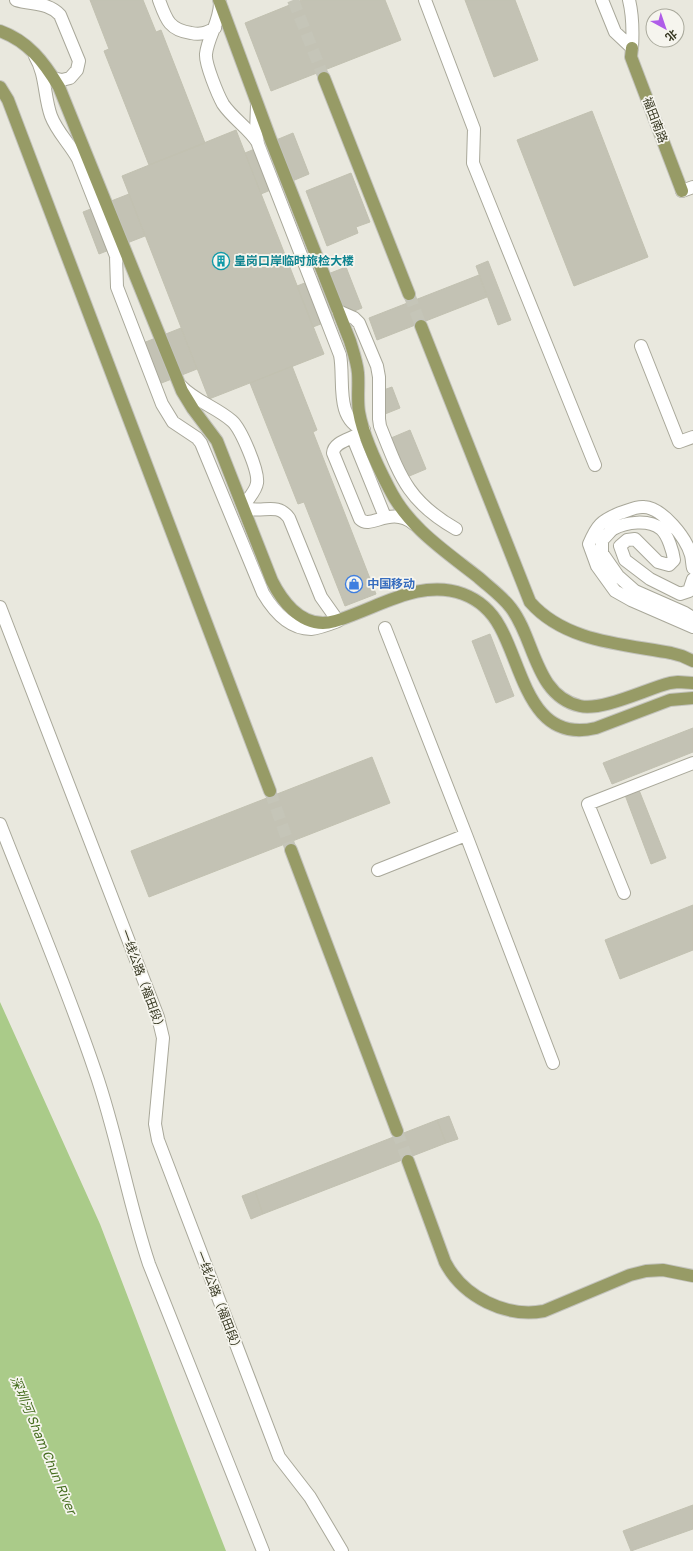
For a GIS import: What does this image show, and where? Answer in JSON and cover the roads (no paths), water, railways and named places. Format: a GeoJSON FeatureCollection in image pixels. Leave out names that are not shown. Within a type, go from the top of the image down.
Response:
{"type":"FeatureCollection","features":[{"type":"Feature","properties":{"kind":"main road"},"geometry":{"type":"LineString","coordinates":[[220,2],[257,104],[350,341],[357,366],[358,403],[364,430],[389,489],[399,506],[414,524],[492,589],[506,603],[522,626],[544,680],[565,700],[580,706],[595,707],[670,682],[693,683]]}},
{"type":"Feature","properties":{"kind":"main road"},"geometry":{"type":"LineString","coordinates":[[0,31],[16,38],[41,60],[63,97],[177,380],[192,409],[217,441],[272,581],[286,604],[298,614],[312,622],[324,623],[338,621],[422,590],[444,589],[467,596],[486,608],[500,627],[528,693],[538,709],[553,722],[570,729],[587,730],[670,700],[693,698]]}},
{"type":"Feature","properties":{"kind":"main road","name":"福田南路"},"geometry":{"type":"LineString","coordinates":[[632,48],[631,57],[688,189]]}},
{"type":"Feature","properties":{"kind":"main road"},"geometry":{"type":"LineString","coordinates":[[324,78],[409,294]]}},
{"type":"Feature","properties":{"kind":"main road"},"geometry":{"type":"LineString","coordinates":[[0,87],[8,100],[270,791]]}},
{"type":"Feature","properties":{"kind":"main road"},"geometry":{"type":"LineString","coordinates":[[421,326],[530,602],[547,619],[560,627],[573,632],[596,639],[671,653],[693,661]]}},
{"type":"Feature","properties":{"kind":"main road"},"geometry":{"type":"LineString","coordinates":[[291,850],[397,1131]]}},
{"type":"Feature","properties":{"kind":"main road"},"geometry":{"type":"LineString","coordinates":[[408,1161],[451,1273],[467,1289],[496,1306],[518,1312],[532,1313],[544,1311],[630,1275],[646,1271],[663,1270],[693,1276]]}},
{"type":"Feature","properties":{"kind":"street"},"geometry":{"type":"LineString","coordinates":[[16,0],[45,5],[55,10],[60,15],[79,61],[77,70],[70,78],[62,80],[53,78]]}},
{"type":"Feature","properties":{"kind":"street"},"geometry":{"type":"LineString","coordinates":[[158,0],[166,20],[172,27],[181,32],[201,35],[215,28]]}},
{"type":"Feature","properties":{"kind":"street"},"geometry":{"type":"LineString","coordinates":[[425,0],[474,130],[473,163],[595,465]]}},
{"type":"Feature","properties":{"kind":"street"},"geometry":{"type":"LineString","coordinates":[[602,0],[615,32],[632,48]]}},
{"type":"Feature","properties":{"kind":"street"},"geometry":{"type":"LineString","coordinates":[[629,0],[633,21],[632,48]]}},
{"type":"Feature","properties":{"kind":"street"},"geometry":{"type":"LineString","coordinates":[[220,2],[219,18],[207,48],[206,59],[220,98],[227,110],[252,134],[258,144],[338,346],[342,363],[343,398],[346,413],[352,422],[364,430],[353,438],[336,446],[333,453],[362,522],[370,523],[385,517],[394,516],[403,518],[414,524]]}},
{"type":"Feature","properties":{"kind":"street"},"geometry":{"type":"LineString","coordinates":[[28,47],[34,53],[39,65],[52,118],[59,132],[70,145],[78,159],[116,256],[117,287],[162,404],[173,422],[197,438],[201,443],[263,593],[282,617],[297,626],[304,628],[316,628],[338,621],[321,597],[289,518],[286,514],[277,509],[250,510],[243,506],[254,491],[258,481],[258,475],[241,434],[233,422],[194,397],[185,390],[177,380]]}},
{"type":"Feature","properties":{"kind":"street"},"geometry":{"type":"LineString","coordinates":[[257,104],[256,133],[258,144]]}},
{"type":"Feature","properties":{"kind":"street"},"geometry":{"type":"LineString","coordinates":[[338,311],[354,318],[359,323],[378,366],[379,419],[398,470],[413,495],[433,515],[456,529]]}},
{"type":"Feature","properties":{"kind":"street"},"geometry":{"type":"LineString","coordinates":[[642,346],[679,442],[693,437]]}},
{"type":"Feature","properties":{"kind":"street"},"geometry":{"type":"LineString","coordinates":[[353,438],[385,517]]}},
{"type":"Feature","properties":{"kind":"street"},"geometry":{"type":"LineString","coordinates":[[693,568],[691,555],[680,532],[664,516],[654,510],[643,507],[628,510],[605,520],[594,531],[589,544],[597,566],[615,591],[693,627]]}},
{"type":"Feature","properties":{"kind":"street"},"geometry":{"type":"LineString","coordinates":[[693,580],[689,591],[680,594],[650,579],[625,560],[620,546],[627,540],[635,539],[658,562],[669,566],[674,560],[673,551],[662,529],[648,523],[627,524],[612,530],[602,540],[602,553],[618,576],[635,591],[693,618]]}},
{"type":"Feature","properties":{"kind":"street","name":"一线公路（福田段）"},"geometry":{"type":"LineString","coordinates":[[0,607],[158,1018],[163,1038],[155,1124],[158,1140],[279,1457],[310,1498],[342,1551]]}},
{"type":"Feature","properties":{"kind":"street"},"geometry":{"type":"LineString","coordinates":[[385,628],[553,1063]]}},
{"type":"Feature","properties":{"kind":"street"},"geometry":{"type":"LineString","coordinates":[[624,893],[588,804],[693,763]]}},
{"type":"Feature","properties":{"kind":"street"},"geometry":{"type":"LineString","coordinates":[[0,824],[96,1072],[138,1231],[149,1264],[263,1551]]}},
{"type":"Feature","properties":{"kind":"street"},"geometry":{"type":"LineString","coordinates":[[378,870],[466,835]]}},
{"type":"Feature","properties":{"kind":"water","name":"深圳河 Sham Chun River"},"geometry":{"type":"Polygon","coordinates":[[[0,1002],[100,1224],[226,1551],[0,1551],[0,1002]]]}},
{"type":"Feature","properties":{"kind":"tunnel"},"geometry":{"type":"LineString","coordinates":[[293,0],[324,78]]}},
{"type":"Feature","properties":{"kind":"tunnel"},"geometry":{"type":"LineString","coordinates":[[409,294],[421,326]]}},
{"type":"Feature","properties":{"kind":"tunnel"},"geometry":{"type":"LineString","coordinates":[[270,791],[291,850]]}},
{"type":"Feature","properties":{"kind":"tunnel"},"geometry":{"type":"LineString","coordinates":[[397,1131],[408,1161]]}},
{"type":"Feature","properties":{"kind":"place","name":"皇岗口岸临时旅检大楼"},"geometry":{"type":"Point","coordinates":[221,261]}},
{"type":"Feature","properties":{"kind":"place","name":"中国移动"},"geometry":{"type":"Point","coordinates":[354,584]}}]}
